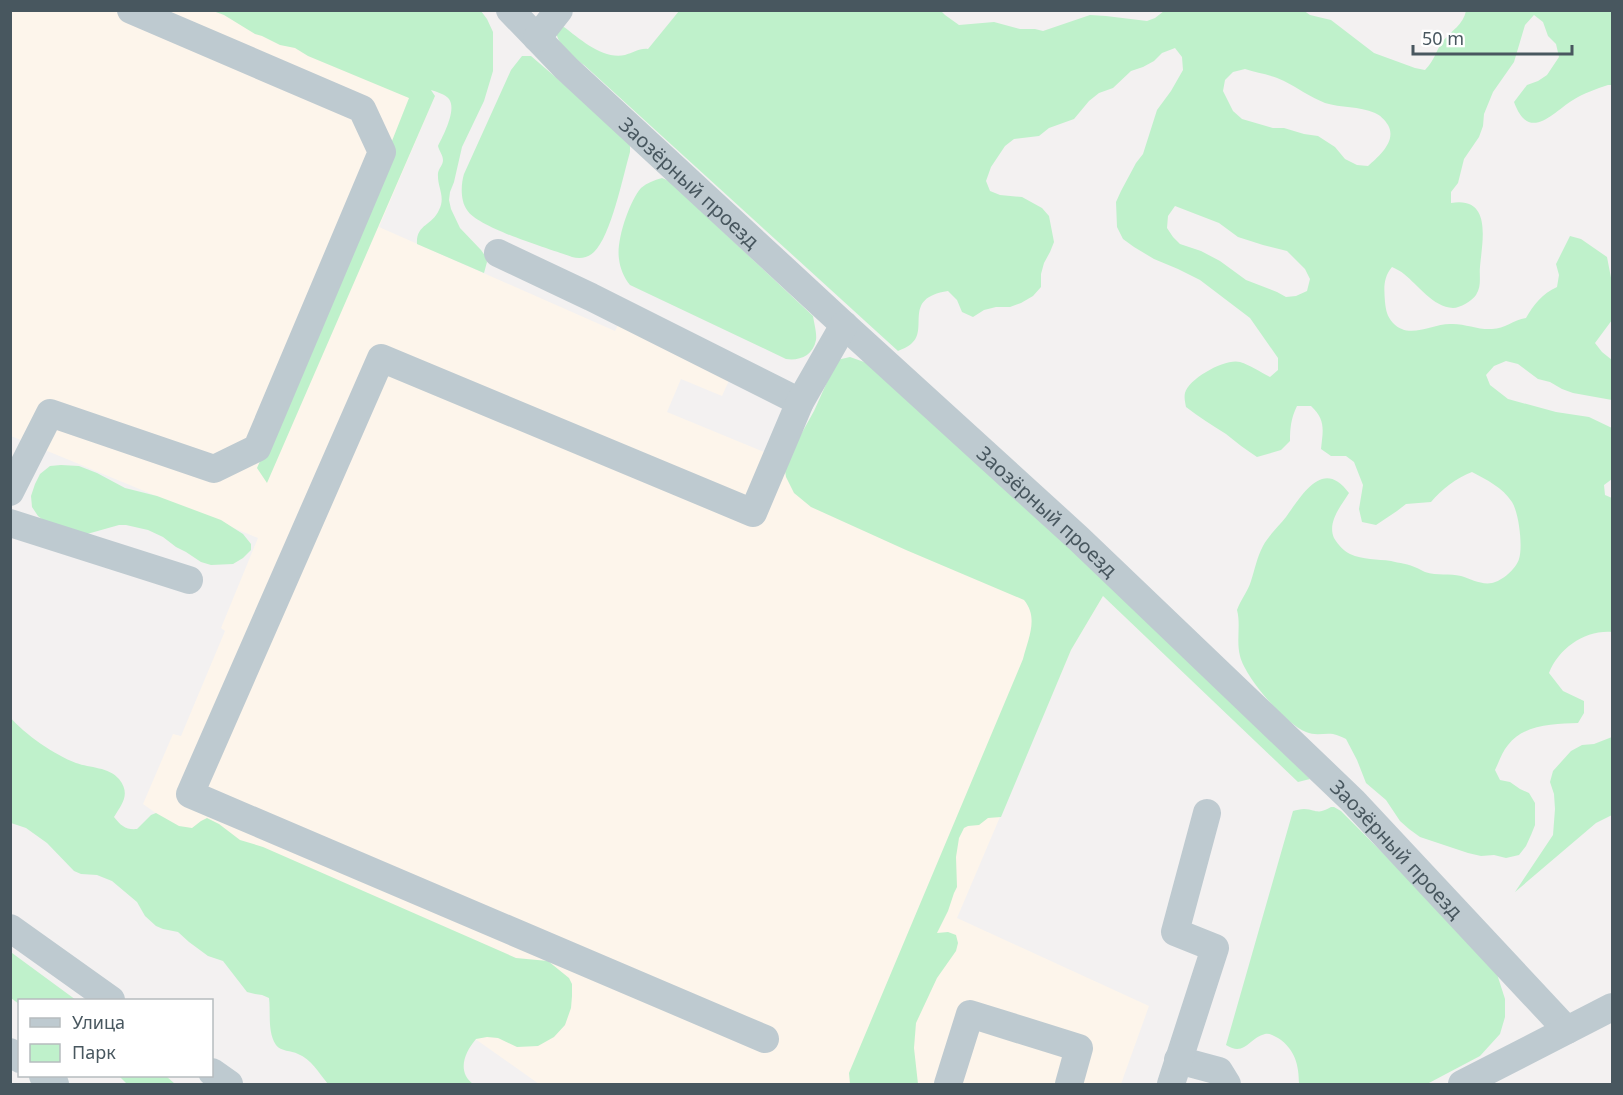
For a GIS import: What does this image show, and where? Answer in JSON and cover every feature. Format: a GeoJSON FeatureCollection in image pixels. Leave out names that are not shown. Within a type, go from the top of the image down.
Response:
{"type":"FeatureCollection","features":[{"type":"Feature","properties":{"kind":"street"},"geometry":{"type":"LineString","coordinates":[[10,492],[50,413],[214,469],[257,448],[382,152],[362,109],[131,10]]}},
{"type":"Feature","properties":{"kind":"street","name":"Заозёрный проезд"},"geometry":{"type":"LineString","coordinates":[[510,10],[566,68],[1079,539],[1353,801],[1567,1030]]}},
{"type":"Feature","properties":{"kind":"street"},"geometry":{"type":"LineString","coordinates":[[537,38],[559,10]]}},
{"type":"Feature","properties":{"kind":"street"},"geometry":{"type":"LineString","coordinates":[[498,253],[800,402]]}},
{"type":"Feature","properties":{"kind":"street"},"geometry":{"type":"LineString","coordinates":[[765,1039],[190,794],[381,358],[753,513],[800,402],[844,325]]}},
{"type":"Feature","properties":{"kind":"street"},"geometry":{"type":"LineString","coordinates":[[10,523],[189,580]]}},
{"type":"Feature","properties":{"kind":"street"},"geometry":{"type":"LineString","coordinates":[[1207,813],[1175,932],[1215,948],[1175,1072],[1219,1071],[1227,1084]]}},
{"type":"Feature","properties":{"kind":"street"},"geometry":{"type":"LineString","coordinates":[[10,928],[110,999]]}},
{"type":"Feature","properties":{"kind":"street"},"geometry":{"type":"LineString","coordinates":[[1462,1084],[1612,1007]]}},
{"type":"Feature","properties":{"kind":"street"},"geometry":{"type":"LineString","coordinates":[[948,1084],[970,1014],[1079,1048],[1069,1084]]}},
{"type":"Feature","properties":{"kind":"street"},"geometry":{"type":"LineString","coordinates":[[213,1073],[228,1084]]}},
{"type":"Feature","properties":{"kind":"shaded area"},"geometry":{"type":"Polygon","coordinates":[[[10,11],[240,11],[435,96],[379,227],[615,331],[621,319],[731,376],[722,396],[681,379],[667,412],[1087,585],[1103,596],[1071,650],[957,918],[1149,1006],[1121,1084],[539,1084],[143,804],[173,734],[181,736],[225,631],[221,628],[258,538],[11,436],[10,11]]]}},
{"type":"Feature","properties":{"kind":"green space"},"geometry":{"type":"Polygon","coordinates":[[[1303,10],[1310,15],[1331,20],[1374,53],[1425,70],[1443,41],[1462,20],[1466,11],[1612,11],[1612,85],[1581,95],[1549,117],[1534,123],[1527,121],[1520,114],[1514,102],[1527,85],[1547,75],[1559,57],[1556,44],[1548,36],[1543,22],[1534,15],[1525,25],[1514,62],[1493,92],[1484,114],[1479,137],[1464,159],[1458,183],[1451,192],[1451,203],[1464,203],[1474,207],[1482,223],[1480,285],[1474,297],[1459,307],[1446,307],[1432,300],[1403,273],[1392,267],[1387,275],[1384,292],[1389,318],[1399,328],[1413,331],[1455,324],[1497,329],[1526,318],[1539,300],[1557,287],[1559,275],[1556,264],[1570,236],[1581,239],[1607,257],[1612,283],[1612,320],[1595,343],[1612,360],[1612,400],[1562,389],[1550,382],[1538,379],[1518,364],[1506,361],[1494,366],[1486,375],[1490,385],[1508,399],[1556,412],[1589,417],[1612,428],[1612,479],[1604,485],[1605,495],[1612,498],[1612,632],[1592,634],[1574,642],[1559,656],[1549,673],[1563,691],[1584,701],[1584,713],[1578,723],[1540,726],[1522,733],[1506,748],[1495,770],[1500,780],[1510,782],[1529,793],[1535,803],[1535,825],[1526,846],[1519,855],[1506,858],[1494,855],[1481,856],[1420,837],[1400,821],[1386,800],[1366,783],[1346,739],[1333,734],[1309,733],[1297,727],[1267,699],[1243,665],[1239,650],[1237,610],[1250,585],[1261,550],[1306,490],[1322,479],[1330,478],[1349,493],[1336,514],[1332,532],[1343,549],[1360,557],[1391,561],[1424,572],[1457,575],[1492,583],[1504,577],[1517,563],[1521,547],[1520,530],[1512,502],[1504,492],[1472,472],[1450,484],[1431,502],[1406,504],[1376,525],[1362,522],[1359,509],[1363,485],[1354,462],[1346,456],[1331,456],[1321,449],[1323,431],[1321,421],[1311,406],[1297,406],[1291,423],[1290,441],[1281,450],[1257,457],[1186,407],[1185,395],[1188,387],[1209,370],[1226,363],[1240,362],[1270,377],[1278,370],[1278,358],[1250,318],[1200,280],[1134,247],[1123,239],[1117,227],[1116,202],[1143,154],[1157,110],[1183,70],[1182,57],[1175,48],[1162,53],[1143,67],[1131,71],[1113,88],[1099,93],[1074,119],[1049,128],[1039,136],[1014,139],[1005,146],[991,167],[986,181],[990,191],[1000,195],[1022,197],[1042,208],[1049,216],[1054,242],[1044,263],[1041,287],[1033,296],[1010,307],[984,310],[973,317],[962,312],[957,300],[948,291],[934,295],[925,300],[921,307],[916,338],[910,345],[898,351],[571,54],[560,42],[556,32],[559,28],[564,27],[600,52],[617,56],[648,49],[679,11],[941,11],[959,25],[994,22],[1020,29],[1043,31],[1090,15],[1147,21],[1164,11],[1303,10]],[[1245,69],[1233,72],[1225,80],[1223,91],[1233,111],[1242,119],[1273,128],[1284,128],[1318,136],[1335,147],[1345,159],[1357,165],[1368,166],[1386,148],[1390,131],[1388,125],[1377,114],[1363,109],[1325,103],[1279,79],[1245,69]],[[1175,206],[1168,216],[1167,228],[1180,244],[1201,251],[1220,261],[1246,280],[1286,297],[1307,291],[1310,279],[1305,269],[1287,251],[1238,237],[1219,223],[1175,206]]]}},
{"type":"Feature","properties":{"kind":"green space"},"geometry":{"type":"Polygon","coordinates":[[[213,11],[481,11],[493,32],[493,71],[484,101],[462,147],[449,200],[460,228],[486,257],[484,273],[417,244],[419,232],[436,215],[441,205],[438,173],[443,160],[438,146],[451,110],[447,97],[431,90],[435,96],[267,483],[257,468],[389,162],[388,151],[409,98],[308,56],[295,48],[280,45],[255,34],[213,11]]]}},
{"type":"Feature","properties":{"kind":"green space"},"geometry":{"type":"Polygon","coordinates":[[[522,56],[531,56],[625,137],[630,146],[620,190],[606,233],[594,252],[587,257],[572,257],[499,231],[474,217],[463,202],[464,174],[511,70],[522,56]]]}},
{"type":"Feature","properties":{"kind":"green space"},"geometry":{"type":"Polygon","coordinates":[[[662,178],[669,181],[813,316],[816,340],[809,354],[796,359],[786,359],[630,285],[620,266],[619,259],[619,242],[624,222],[641,188],[662,178]]]}},
{"type":"Feature","properties":{"kind":"green space"},"geometry":{"type":"Polygon","coordinates":[[[850,357],[867,363],[1097,571],[1310,779],[1298,782],[1103,596],[1071,650],[1001,817],[988,818],[979,825],[964,828],[959,838],[956,857],[957,887],[937,933],[948,932],[956,935],[958,943],[956,951],[937,978],[916,1023],[914,1048],[918,1084],[850,1084],[849,1073],[1023,659],[1032,621],[1024,600],[811,507],[794,493],[786,477],[784,465],[814,411],[837,360],[850,357]]]}},
{"type":"Feature","properties":{"kind":"green space"},"geometry":{"type":"Polygon","coordinates":[[[50,466],[79,466],[125,488],[157,496],[221,520],[243,534],[251,544],[251,550],[233,564],[211,565],[201,562],[148,530],[119,525],[87,534],[47,523],[32,507],[31,496],[40,474],[50,466]]]}},
{"type":"Feature","properties":{"kind":"green space"},"geometry":{"type":"Polygon","coordinates":[[[10,717],[31,737],[59,755],[76,763],[105,770],[115,775],[123,784],[125,794],[114,817],[127,828],[137,829],[156,813],[179,826],[192,828],[207,818],[240,840],[263,847],[516,958],[548,961],[569,978],[572,984],[571,1008],[565,1025],[554,1037],[538,1046],[517,1047],[498,1038],[476,1039],[468,1050],[464,1062],[465,1074],[473,1084],[328,1084],[303,1056],[281,1049],[276,1045],[270,1028],[269,998],[247,992],[223,961],[208,956],[178,932],[156,926],[145,916],[137,902],[112,881],[97,875],[74,871],[47,843],[26,828],[11,823],[10,717]]]}},
{"type":"Feature","properties":{"kind":"green space"},"geometry":{"type":"Polygon","coordinates":[[[1612,737],[1612,815],[1596,823],[1515,892],[1553,835],[1555,809],[1550,782],[1553,771],[1571,751],[1582,745],[1594,744],[1612,737]]]}},
{"type":"Feature","properties":{"kind":"green space"},"geometry":{"type":"Polygon","coordinates":[[[1331,807],[1341,811],[1473,944],[1497,974],[1505,999],[1505,1017],[1500,1034],[1480,1056],[1427,1084],[1299,1084],[1295,1058],[1284,1042],[1278,1038],[1265,1034],[1242,1048],[1232,1048],[1226,1045],[1293,811],[1304,809],[1320,811],[1331,807]]]}},
{"type":"Feature","properties":{"kind":"green space"},"geometry":{"type":"Polygon","coordinates":[[[10,952],[75,999],[18,999],[18,1003],[11,998],[10,952]]]}},
{"type":"Feature","properties":{"kind":"green space"},"geometry":{"type":"Polygon","coordinates":[[[120,1077],[167,1077],[175,1084],[127,1084],[120,1077]]]}}]}
